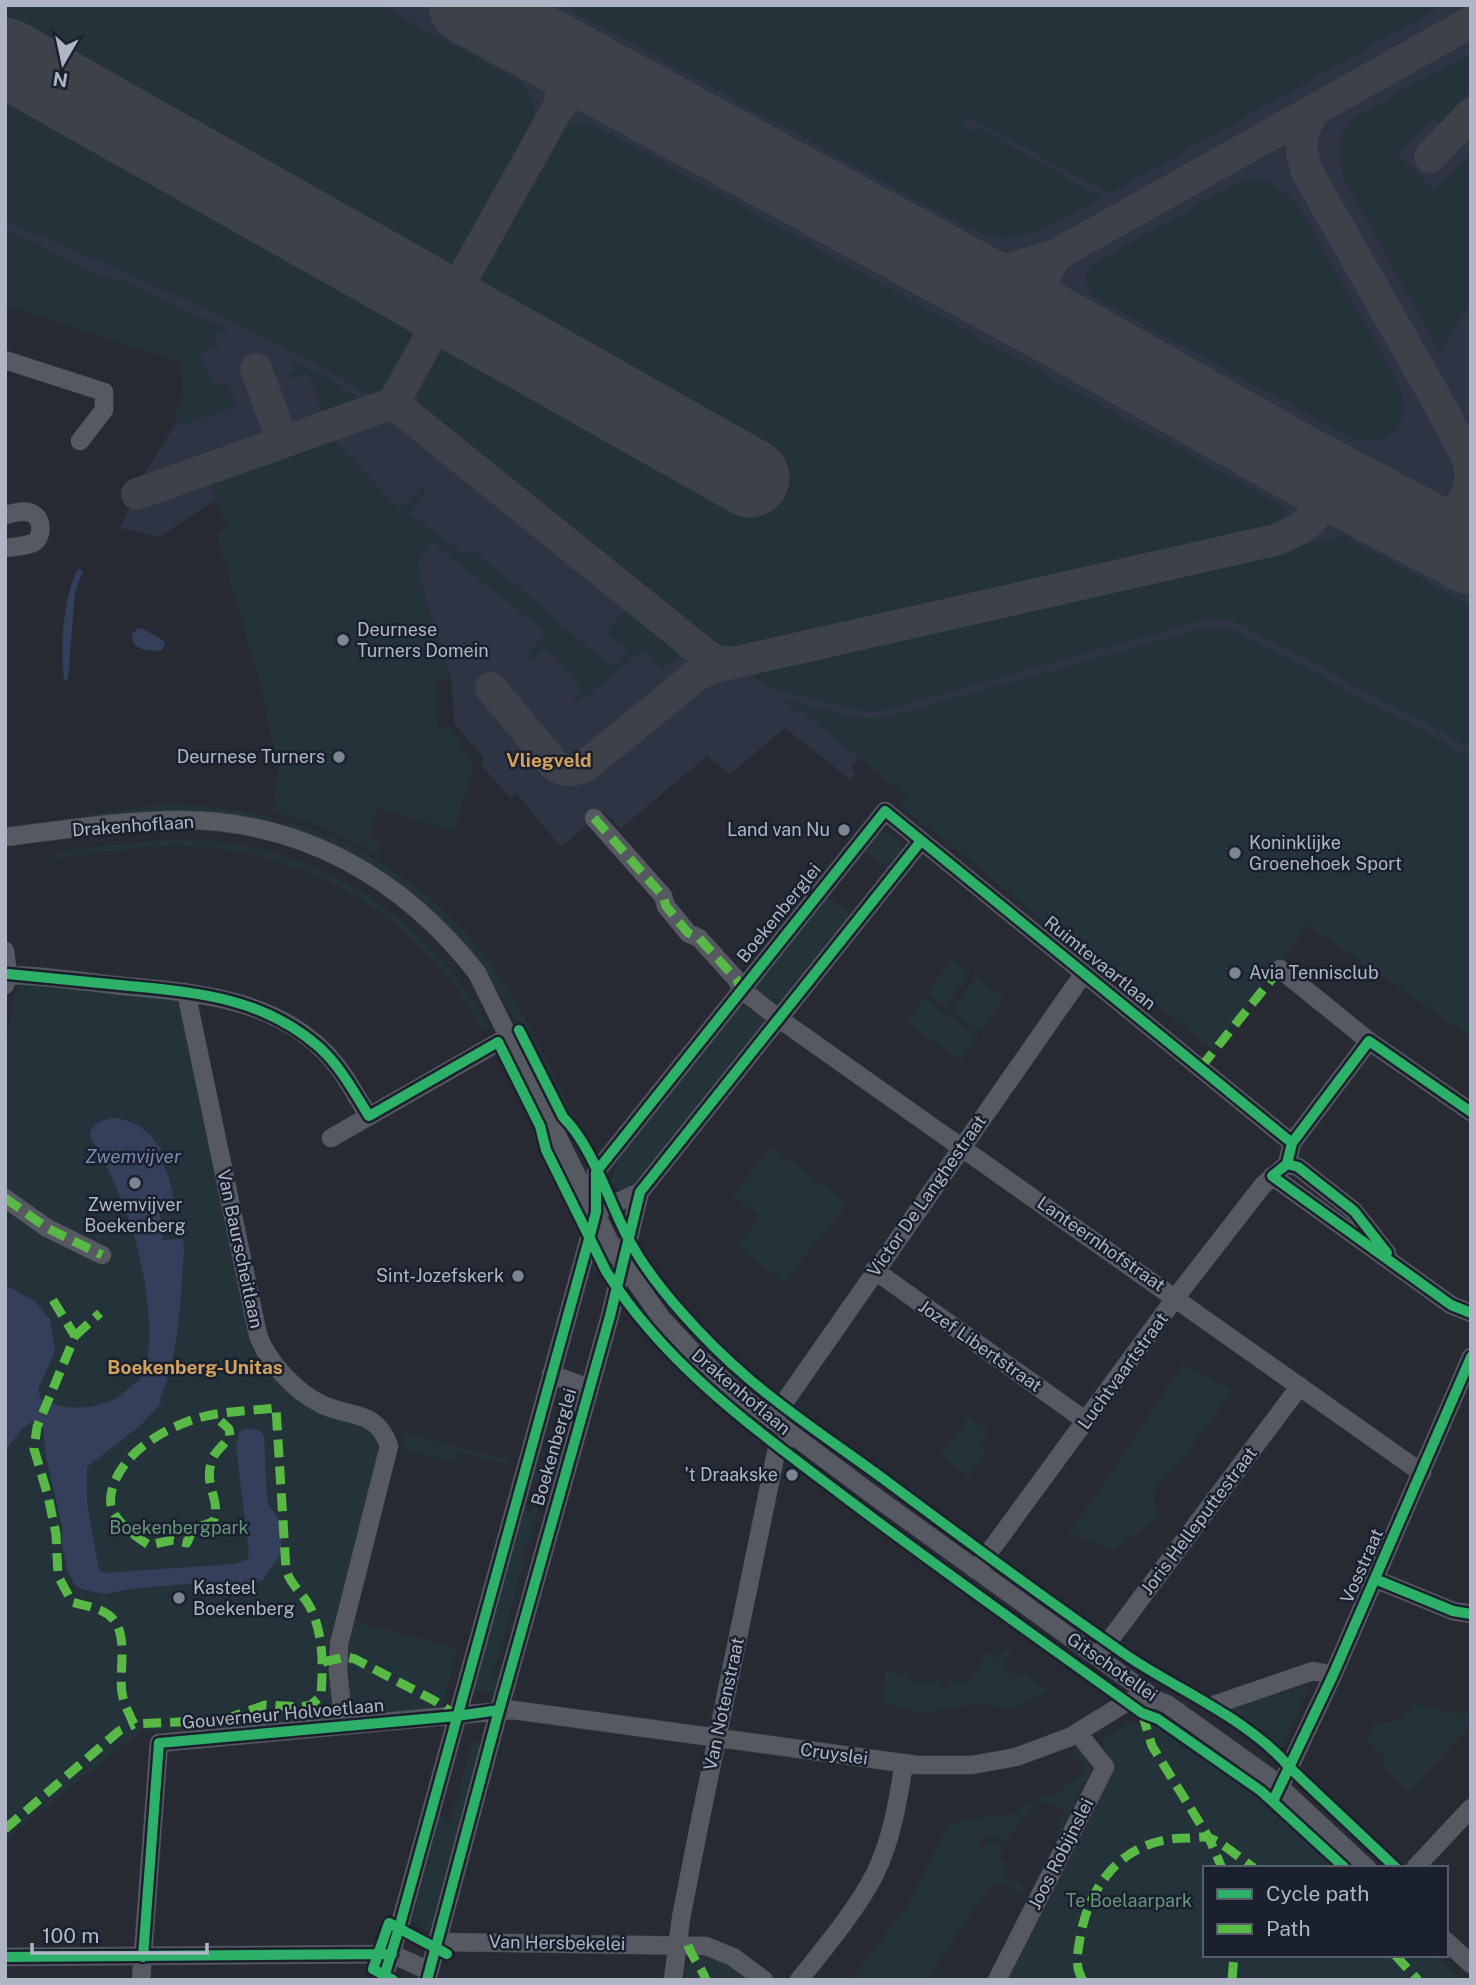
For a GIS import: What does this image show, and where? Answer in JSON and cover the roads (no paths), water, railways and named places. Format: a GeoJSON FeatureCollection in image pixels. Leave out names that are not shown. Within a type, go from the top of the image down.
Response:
{"type":"FeatureCollection","features":[{"type":"Feature","properties":{"kind":"street"},"geometry":{"type":"LineString","coordinates":[[5,360],[104,392],[104,410],[80,441]]}},
{"type":"Feature","properties":{"kind":"street"},"geometry":{"type":"LineString","coordinates":[[5,515],[22,512],[35,514],[41,530],[33,543],[5,548]]}},
{"type":"Feature","properties":{"kind":"street","name":"Ruimtevaartlaan"},"geometry":{"type":"LineString","coordinates":[[885,811],[1292,1143]]}},
{"type":"Feature","properties":{"kind":"street","name":"Boekenberglei"},"geometry":{"type":"LineString","coordinates":[[383,1980],[596,1212],[596,1172],[885,811]]}},
{"type":"Feature","properties":{"kind":"street","name":"Lanteernhofstraat"},"geometry":{"type":"LineString","coordinates":[[594,818],[663,896],[666,906],[688,933],[699,938],[737,980],[741,989],[778,1018],[1177,1297],[1422,1473]]}},
{"type":"Feature","properties":{"kind":"street","name":"Drakenhoflaan"},"geometry":{"type":"LineString","coordinates":[[5,837],[183,820],[243,826],[306,842],[371,874],[399,893],[432,920],[477,973],[622,1265],[662,1319],[738,1394],[848,1476]]}},
{"type":"Feature","properties":{"kind":"street","name":"Drakenhoflaan"},"geometry":{"type":"LineString","coordinates":[[5,848],[176,831],[242,837],[300,852],[337,867],[393,901],[421,926],[469,979],[509,1036]]}},
{"type":"Feature","properties":{"kind":"street","name":"Boekenberglei"},"geometry":{"type":"LineString","coordinates":[[430,1977],[499,1710],[640,1192],[921,841]]}},
{"type":"Feature","properties":{"kind":"street"},"geometry":{"type":"LineString","coordinates":[[5,951],[6,978],[186,992],[249,1005],[299,1031],[320,1048],[337,1066],[369,1116]]}},
{"type":"Feature","properties":{"kind":"street"},"geometry":{"type":"LineString","coordinates":[[1280,969],[1369,1041],[1471,1112]]}},
{"type":"Feature","properties":{"kind":"street","name":"Victor De Langhestraat"},"geometry":{"type":"LineString","coordinates":[[772,1420],[874,1270],[1084,973]]}},
{"type":"Feature","properties":{"kind":"street","name":"Van Baurscheitlaan"},"geometry":{"type":"LineString","coordinates":[[186,992],[258,1335],[264,1350],[271,1362],[317,1402],[374,1421],[386,1435],[390,1446],[339,1644],[338,1671],[344,1726]]}},
{"type":"Feature","properties":{"kind":"street"},"geometry":{"type":"LineString","coordinates":[[331,1138],[509,1036]]}},
{"type":"Feature","properties":{"kind":"street"},"geometry":{"type":"LineString","coordinates":[[1369,1041],[1292,1143],[1287,1164],[1298,1167],[1354,1211],[1385,1248],[1391,1263]]}},
{"type":"Feature","properties":{"kind":"street","name":"Luchtvaartstraat"},"geometry":{"type":"LineString","coordinates":[[976,1570],[1177,1297],[1263,1185],[1287,1164]]}},
{"type":"Feature","properties":{"kind":"street"},"geometry":{"type":"LineString","coordinates":[[1272,1176],[1391,1263],[1451,1304],[1471,1313]]}},
{"type":"Feature","properties":{"kind":"street","name":"Boekenberglei"},"geometry":{"type":"LineString","coordinates":[[596,1212],[640,1192]]}},
{"type":"Feature","properties":{"kind":"street"},"geometry":{"type":"LineString","coordinates":[[5,1198],[47,1228],[102,1255]]}},
{"type":"Feature","properties":{"kind":"street","name":"Jozef Libertstraat"},"geometry":{"type":"LineString","coordinates":[[874,1270],[1086,1421]]}},
{"type":"Feature","properties":{"kind":"street","name":"Vosstraat"},"geometry":{"type":"LineString","coordinates":[[1280,1787],[1333,1675],[1471,1357]]}},
{"type":"Feature","properties":{"kind":"street"},"geometry":{"type":"LineString","coordinates":[[551,1374],[588,1388]]}},
{"type":"Feature","properties":{"kind":"street","name":"Joris Helleputtestraat"},"geometry":{"type":"LineString","coordinates":[[1097,1657],[1300,1386]]}},
{"type":"Feature","properties":{"kind":"street","name":"Van Notenstraat"},"geometry":{"type":"LineString","coordinates":[[673,1980],[677,1944],[717,1738],[776,1452],[791,1434]]}},
{"type":"Feature","properties":{"kind":"street","name":"Gitschotellei"},"geometry":{"type":"LineString","coordinates":[[848,1476],[1157,1700],[1167,1704],[1251,1762],[1365,1866]]}},
{"type":"Feature","properties":{"kind":"street"},"geometry":{"type":"LineString","coordinates":[[1375,1579],[1453,1611],[1471,1614]]}},
{"type":"Feature","properties":{"kind":"street"},"geometry":{"type":"LineString","coordinates":[[1214,1705],[1313,1671],[1333,1675]]}},
{"type":"Feature","properties":{"kind":"street","name":"Cruyslei"},"geometry":{"type":"LineString","coordinates":[[499,1710],[904,1763],[951,1766],[998,1761],[1041,1749],[1077,1733],[1127,1702],[1137,1699],[1157,1700]]}},
{"type":"Feature","properties":{"kind":"street"},"geometry":{"type":"LineString","coordinates":[[457,1716],[499,1710]]}},
{"type":"Feature","properties":{"kind":"street","name":"Gouverneur Holvoetlaan"},"geometry":{"type":"LineString","coordinates":[[143,1957],[159,1743],[457,1716]]}},
{"type":"Feature","properties":{"kind":"street","name":"Joos Robijnslei"},"geometry":{"type":"LineString","coordinates":[[997,1980],[1105,1767],[1077,1733]]}},
{"type":"Feature","properties":{"kind":"street"},"geometry":{"type":"LineString","coordinates":[[799,1980],[842,1925],[875,1872],[894,1820],[904,1763]]}},
{"type":"Feature","properties":{"kind":"street"},"geometry":{"type":"LineString","coordinates":[[1417,1866],[1471,1808]]}},
{"type":"Feature","properties":{"kind":"street","name":"Van Hersbekelei"},"geometry":{"type":"LineString","coordinates":[[438,1942],[677,1944]]}},
{"type":"Feature","properties":{"kind":"street"},"geometry":{"type":"LineString","coordinates":[[1448,1943],[1471,1964]]}},
{"type":"Feature","properties":{"kind":"street"},"geometry":{"type":"LineString","coordinates":[[677,1944],[715,1948],[733,1957],[764,1980]]}},
{"type":"Feature","properties":{"kind":"street"},"geometry":{"type":"LineString","coordinates":[[5,1957],[392,1954],[430,1977]]}},
{"type":"Feature","properties":{"kind":"street"},"geometry":{"type":"LineString","coordinates":[[141,1980],[143,1957]]}},
{"type":"Feature","properties":{"kind":"water"},"geometry":{"type":"Polygon","coordinates":[[[78,569],[83,571],[75,592],[68,679],[64,680],[64,623],[69,594],[78,569]]]}},
{"type":"Feature","properties":{"kind":"water"},"geometry":{"type":"Polygon","coordinates":[[[142,628],[165,642],[163,649],[145,650],[137,647],[132,635],[142,628]]]}},
{"type":"Feature","properties":{"kind":"water","name":"Zwemvijver"},"geometry":{"type":"Polygon","coordinates":[[[117,1118],[140,1127],[165,1157],[161,1159],[169,1178],[175,1205],[159,1207],[163,1240],[183,1239],[184,1251],[175,1344],[167,1381],[160,1398],[161,1403],[142,1424],[87,1467],[87,1502],[99,1570],[104,1573],[235,1564],[247,1560],[249,1553],[236,1447],[239,1432],[245,1428],[259,1430],[264,1435],[268,1504],[278,1518],[282,1548],[263,1580],[254,1584],[210,1589],[209,1586],[199,1586],[198,1583],[105,1594],[81,1589],[74,1584],[67,1569],[43,1427],[32,1422],[23,1428],[5,1451],[5,1285],[36,1302],[50,1320],[55,1351],[38,1389],[41,1399],[59,1406],[79,1408],[99,1405],[117,1398],[139,1381],[145,1368],[149,1324],[138,1250],[123,1203],[90,1136],[96,1124],[117,1118]]]}},
{"type":"Feature","properties":{"kind":"place","name":"Deurnese Turners Domein"},"geometry":{"type":"Point","coordinates":[343,640]}},
{"type":"Feature","properties":{"kind":"place","name":"Deurnese Turners"},"geometry":{"type":"Point","coordinates":[339,757]}},
{"type":"Feature","properties":{"kind":"place","name":"Land van Nu"},"geometry":{"type":"Point","coordinates":[844,830]}},
{"type":"Feature","properties":{"kind":"place","name":"Koninklijke Groenehoek Sport"},"geometry":{"type":"Point","coordinates":[1235,853]}},
{"type":"Feature","properties":{"kind":"place","name":"Avia Tennisclub"},"geometry":{"type":"Point","coordinates":[1235,973]}},
{"type":"Feature","properties":{"kind":"place","name":"Zwemvijver Boekenberg"},"geometry":{"type":"Point","coordinates":[135,1183]}},
{"type":"Feature","properties":{"kind":"place","name":"Sint-Jozefskerk"},"geometry":{"type":"Point","coordinates":[518,1276]}},
{"type":"Feature","properties":{"kind":"place","name":"'t Draakske"},"geometry":{"type":"Point","coordinates":[792,1475]}},
{"type":"Feature","properties":{"kind":"place","name":"Kasteel Boekenberg"},"geometry":{"type":"Point","coordinates":[179,1598]}},
{"type":"Feature","properties":{"kind":"district","name":"Vliegveld"},"geometry":{"type":"Point","coordinates":[549,760]}},
{"type":"Feature","properties":{"kind":"district","name":"Boekenberg-Unitas"},"geometry":{"type":"Point","coordinates":[195,1367]}},
{"type":"Feature","properties":{"kind":"park label","name":"Boekenbergpark"},"geometry":{"type":"Point","coordinates":[179,1528]}},
{"type":"Feature","properties":{"kind":"park label","name":"Te Boelaarpark"},"geometry":{"type":"Point","coordinates":[1129,1901]}}]}
